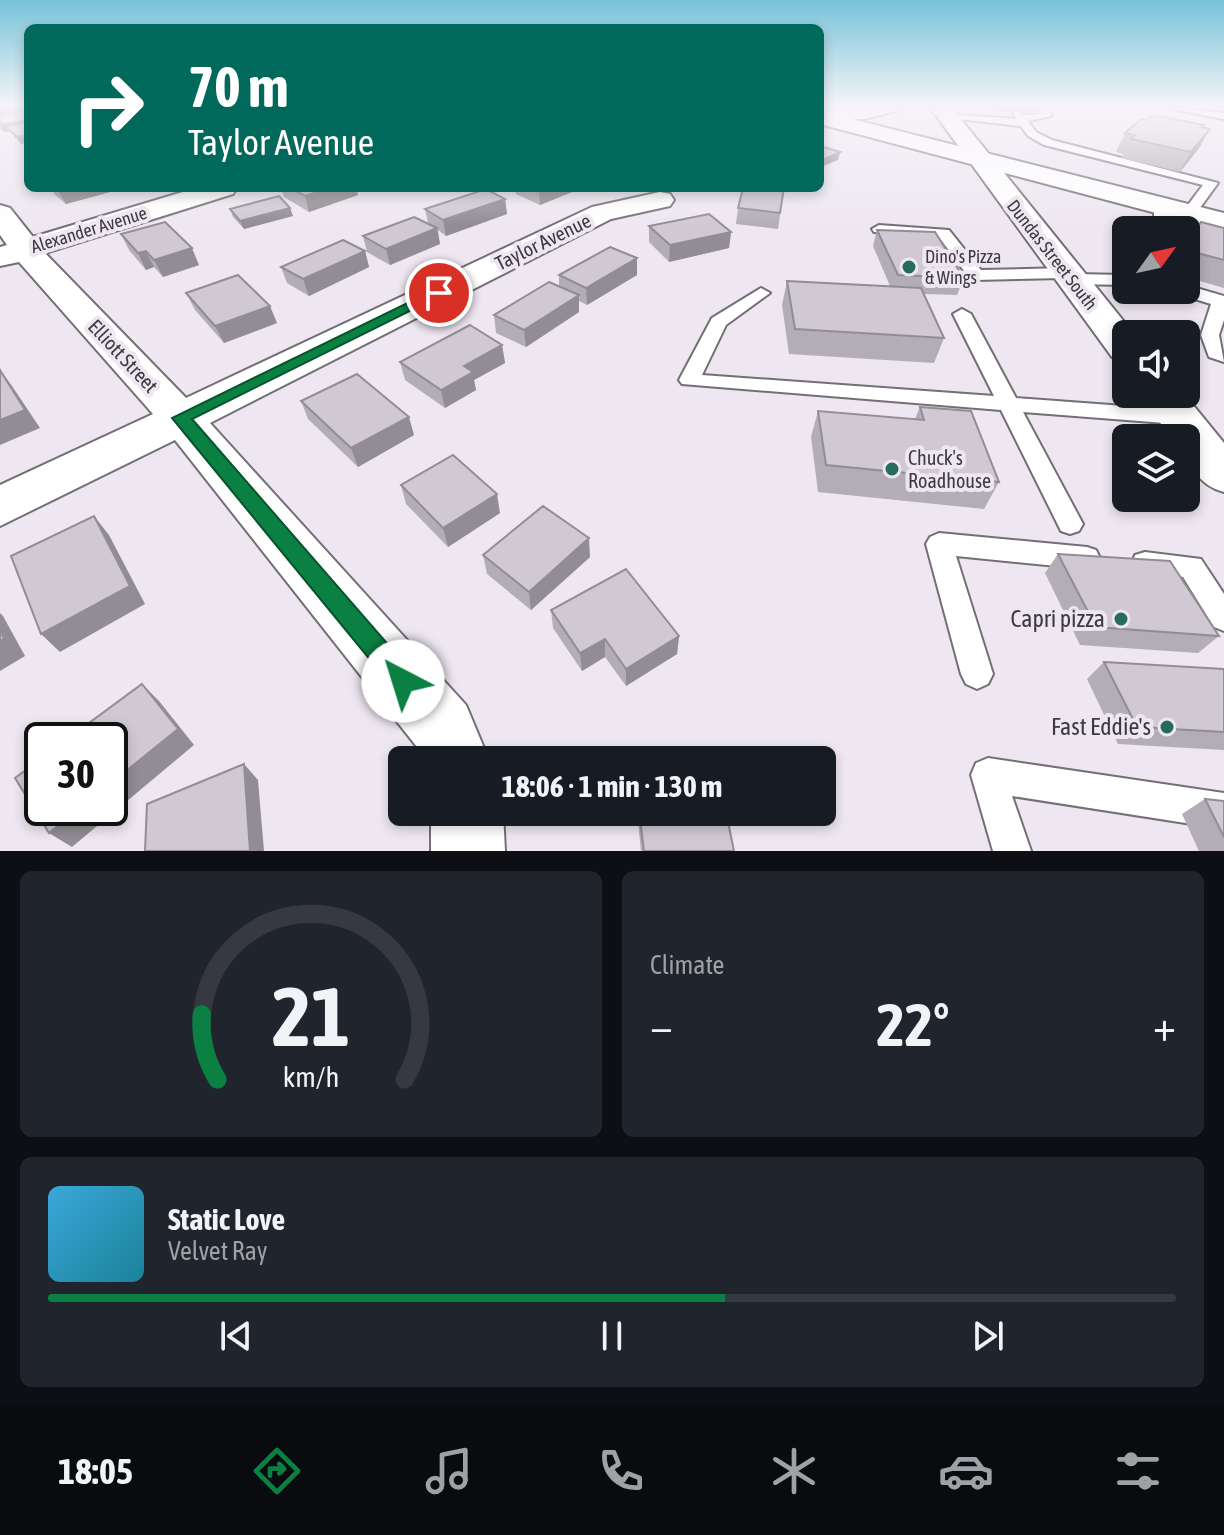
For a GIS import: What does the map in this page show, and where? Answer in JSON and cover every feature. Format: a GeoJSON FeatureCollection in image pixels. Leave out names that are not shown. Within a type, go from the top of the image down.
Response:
{"type":"FeatureCollection","features":[{"type":"Feature","properties":{"kind":"street"},"geometry":{"type":"LineString","coordinates":[[931,147],[1168,216]]}},
{"type":"Feature","properties":{"kind":"street","name":"Dundas Street South"},"geometry":{"type":"LineString","coordinates":[[969,147],[1112,331]]}},
{"type":"Feature","properties":{"kind":"street","name":"Alexander Avenue"},"geometry":{"type":"LineString","coordinates":[[9,240],[207,192]]}},
{"type":"Feature","properties":{"kind":"street","name":"Taylor Avenue"},"geometry":{"type":"LineString","coordinates":[[0,507],[602,213],[660,200]]}},
{"type":"Feature","properties":{"kind":"street"},"geometry":{"type":"LineString","coordinates":[[1200,220],[1224,222]]}},
{"type":"Feature","properties":{"kind":"street","name":"Elliott Street"},"geometry":{"type":"LineString","coordinates":[[9,240],[181,418],[443,728],[450,746]]}},
{"type":"Feature","properties":{"kind":"street"},"geometry":{"type":"LineString","coordinates":[[1172,408],[1224,475]]}},
{"type":"Feature","properties":{"kind":"street"},"geometry":{"type":"LineString","coordinates":[[467,826],[468,851]]}},
{"type":"Feature","properties":{"kind":"lane"},"geometry":{"type":"LineString","coordinates":[[1063,147],[1211,183],[1172,216]]}},
{"type":"Feature","properties":{"kind":"lane"},"geometry":{"type":"LineString","coordinates":[[879,229],[944,233],[976,275],[1112,279]]}},
{"type":"Feature","properties":{"kind":"lane"},"geometry":{"type":"LineString","coordinates":[[761,293],[718,322],[689,380],[1008,404],[1112,405]]}},
{"type":"Feature","properties":{"kind":"lane"},"geometry":{"type":"LineString","coordinates":[[1200,295],[1223,301],[1210,335],[1216,353],[1224,356]]}},
{"type":"Feature","properties":{"kind":"lane"},"geometry":{"type":"LineString","coordinates":[[962,314],[1070,524]]}},
{"type":"Feature","properties":{"kind":"lane"},"geometry":{"type":"LineString","coordinates":[[977,674],[939,544],[1191,567],[1224,618]]}},
{"type":"Feature","properties":{"kind":"lane"},"geometry":{"type":"LineString","coordinates":[[1012,851],[988,775],[1224,811]]}},
{"type":"Feature","properties":{"kind":"building"},"geometry":{"type":"Polygon","coordinates":[[[824,147],[840,152],[824,160],[824,147]]]}},
{"type":"Feature","properties":{"kind":"building"},"geometry":{"type":"Polygon","coordinates":[[[1167,147],[1195,147],[1191,152],[1167,147]]]}},
{"type":"Feature","properties":{"kind":"building"},"geometry":{"type":"Polygon","coordinates":[[[477,192],[492,192],[505,199],[443,220],[425,209],[477,192]]]}},
{"type":"Feature","properties":{"kind":"building"},"geometry":{"type":"Polygon","coordinates":[[[742,192],[783,192],[780,213],[738,208],[742,192]]]}},
{"type":"Feature","properties":{"kind":"building"},"geometry":{"type":"Polygon","coordinates":[[[279,196],[290,208],[240,221],[230,209],[279,196]]]}},
{"type":"Feature","properties":{"kind":"building"},"geometry":{"type":"Polygon","coordinates":[[[709,214],[731,232],[670,245],[649,226],[709,214]]]}},
{"type":"Feature","properties":{"kind":"building"},"geometry":{"type":"Polygon","coordinates":[[[414,217],[437,228],[386,249],[363,236],[414,217]]]}},
{"type":"Feature","properties":{"kind":"building"},"geometry":{"type":"Polygon","coordinates":[[[165,222],[192,248],[154,260],[146,251],[138,253],[121,234],[165,222]]]}},
{"type":"Feature","properties":{"kind":"building"},"geometry":{"type":"Polygon","coordinates":[[[1200,224],[1224,228],[1224,260],[1200,254],[1200,224]]]}},
{"type":"Feature","properties":{"kind":"building"},"geometry":{"type":"Polygon","coordinates":[[[877,230],[935,232],[964,278],[898,275],[877,230]]]}},
{"type":"Feature","properties":{"kind":"building"},"geometry":{"type":"Polygon","coordinates":[[[343,240],[365,251],[303,279],[281,267],[343,240]]]}},
{"type":"Feature","properties":{"kind":"building"},"geometry":{"type":"Polygon","coordinates":[[[610,247],[637,258],[586,288],[559,275],[610,247]]]}},
{"type":"Feature","properties":{"kind":"building"},"geometry":{"type":"Polygon","coordinates":[[[238,275],[270,306],[215,326],[186,293],[238,275]]]}},
{"type":"Feature","properties":{"kind":"building"},"geometry":{"type":"Polygon","coordinates":[[[787,281],[921,288],[944,338],[795,329],[787,281]]]}},
{"type":"Feature","properties":{"kind":"building"},"geometry":{"type":"Polygon","coordinates":[[[549,282],[579,295],[524,330],[494,315],[549,282]]]}},
{"type":"Feature","properties":{"kind":"building"},"geometry":{"type":"Polygon","coordinates":[[[470,325],[502,345],[464,366],[473,372],[441,390],[400,362],[470,325]]]}},
{"type":"Feature","properties":{"kind":"building"},"geometry":{"type":"Polygon","coordinates":[[[0,370],[25,410],[0,420],[0,370]]]}},
{"type":"Feature","properties":{"kind":"building"},"geometry":{"type":"Polygon","coordinates":[[[357,374],[409,417],[351,448],[301,401],[357,374]]]}},
{"type":"Feature","properties":{"kind":"building"},"geometry":{"type":"Polygon","coordinates":[[[920,407],[971,411],[999,482],[826,465],[818,411],[924,420],[920,407]]]}},
{"type":"Feature","properties":{"kind":"building"},"geometry":{"type":"Polygon","coordinates":[[[453,455],[497,494],[443,528],[401,485],[453,455]]]}},
{"type":"Feature","properties":{"kind":"building"},"geometry":{"type":"Polygon","coordinates":[[[543,506],[589,538],[529,592],[483,555],[543,506]]]}},
{"type":"Feature","properties":{"kind":"building"},"geometry":{"type":"Polygon","coordinates":[[[94,516],[130,586],[41,634],[11,556],[94,516]]]}},
{"type":"Feature","properties":{"kind":"building"},"geometry":{"type":"Polygon","coordinates":[[[1058,554],[1170,561],[1219,636],[1096,627],[1058,554]]]}},
{"type":"Feature","properties":{"kind":"building"},"geometry":{"type":"Polygon","coordinates":[[[626,569],[679,636],[626,669],[605,639],[580,653],[551,610],[626,569]]]}},
{"type":"Feature","properties":{"kind":"building"},"geometry":{"type":"Polygon","coordinates":[[[1104,662],[1224,669],[1224,732],[1137,727],[1104,662]]]}},
{"type":"Feature","properties":{"kind":"building"},"geometry":{"type":"Polygon","coordinates":[[[142,684],[178,729],[128,769],[128,722],[90,722],[142,684]]]}},
{"type":"Feature","properties":{"kind":"building"},"geometry":{"type":"Polygon","coordinates":[[[244,764],[250,851],[145,851],[147,804],[244,764]]]}},
{"type":"Feature","properties":{"kind":"building"},"geometry":{"type":"Polygon","coordinates":[[[24,771],[24,793],[15,778],[24,771]]]}},
{"type":"Feature","properties":{"kind":"building"},"geometry":{"type":"Polygon","coordinates":[[[1205,799],[1224,801],[1224,837],[1205,799]]]}},
{"type":"Feature","properties":{"kind":"building"},"geometry":{"type":"Polygon","coordinates":[[[45,826],[58,826],[49,833],[45,826]]]}},
{"type":"Feature","properties":{"kind":"building"},"geometry":{"type":"Polygon","coordinates":[[[641,826],[729,826],[734,851],[644,851],[641,826]]]}},
{"type":"Feature","properties":{"kind":"place","name":"Dino's Pizza & Wings"},"geometry":{"type":"Point","coordinates":[909,267]}},
{"type":"Feature","properties":{"kind":"place","name":"Chuck's Roadhouse"},"geometry":{"type":"Point","coordinates":[892,469]}},
{"type":"Feature","properties":{"kind":"place","name":"Capri pizza"},"geometry":{"type":"Point","coordinates":[1121,619]}},
{"type":"Feature","properties":{"kind":"place","name":"Fast Eddie's"},"geometry":{"type":"Point","coordinates":[1167,727]}},
{"type":"Feature","properties":{"kind":"route"},"geometry":{"type":"LineString","coordinates":[[403,681],[181,418],[439,293]]}}]}
